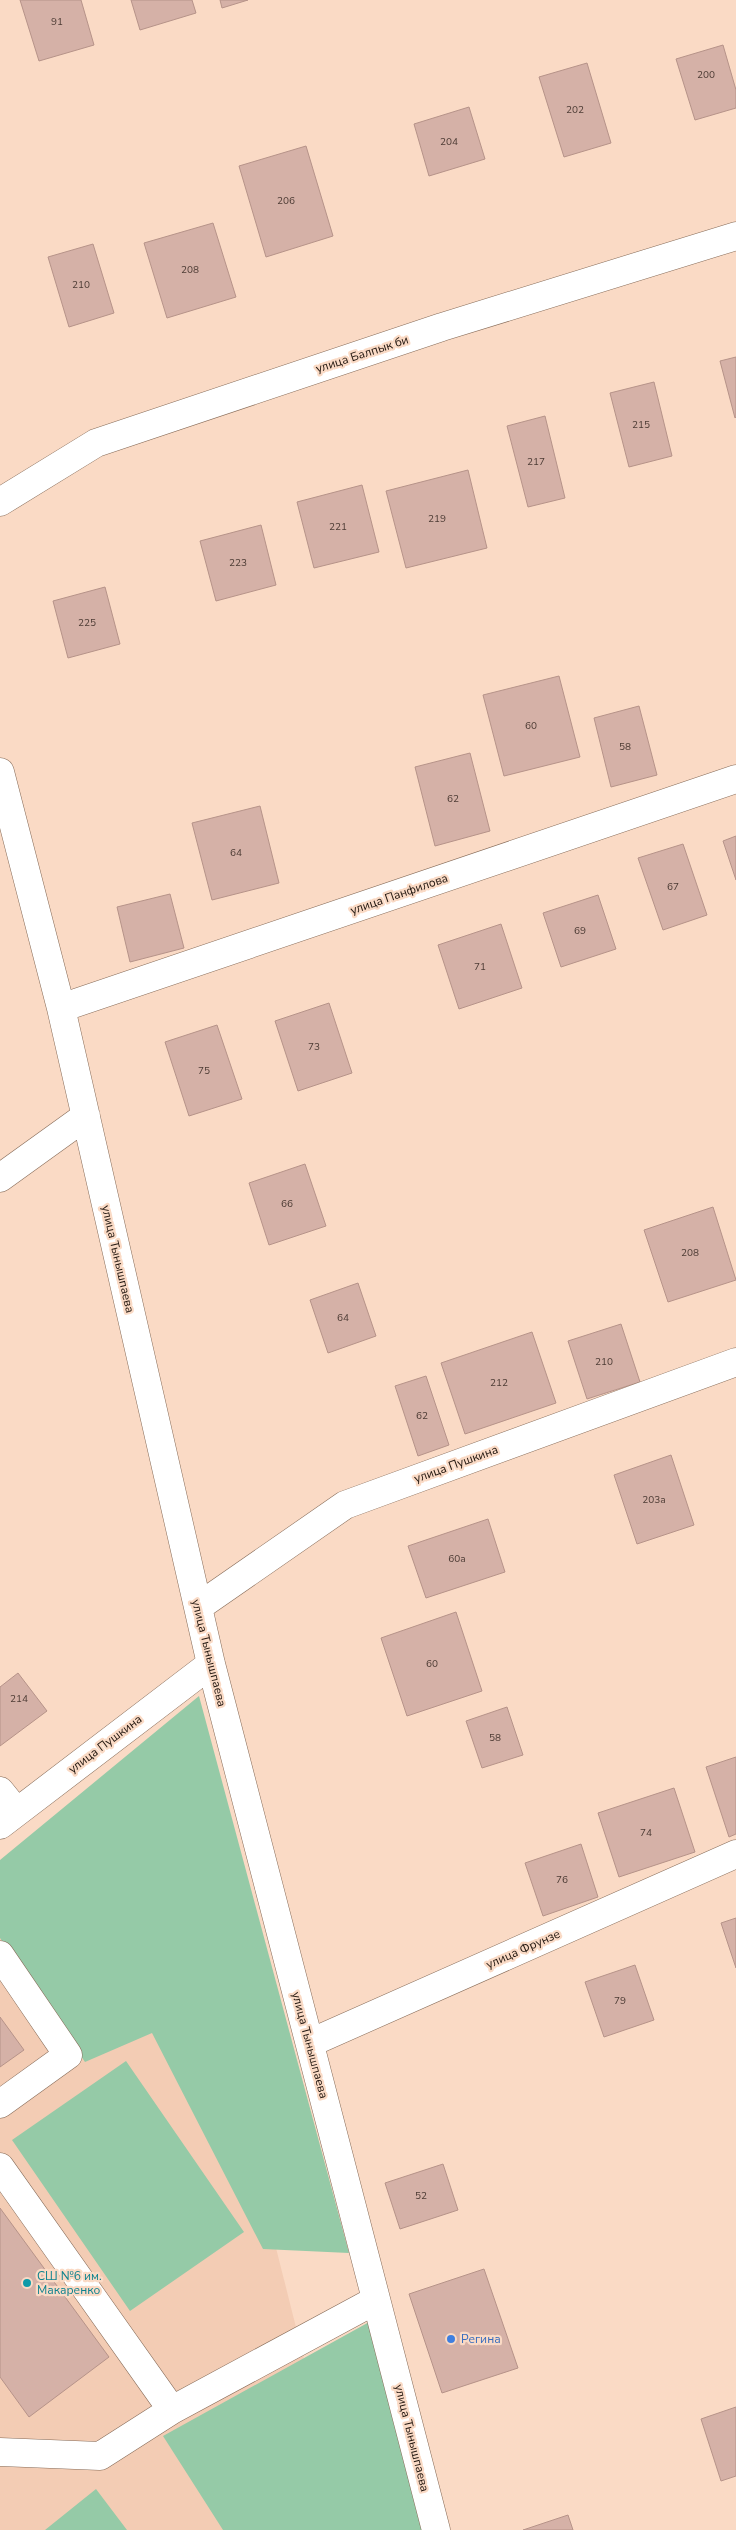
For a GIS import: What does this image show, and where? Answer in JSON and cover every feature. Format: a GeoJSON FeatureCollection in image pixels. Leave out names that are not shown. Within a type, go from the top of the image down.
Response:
{"type":"FeatureCollection","features":[{"type":"Feature","properties":{"kind":"street","name":"улица Балпык би"},"geometry":{"type":"LineString","coordinates":[[0,502],[96,443],[433,330],[736,236]]}},
{"type":"Feature","properties":{"kind":"street","name":"улица Тынышпаева"},"geometry":{"type":"LineString","coordinates":[[0,772],[61,1008],[211,1664],[436,2530]]}},
{"type":"Feature","properties":{"kind":"street","name":"улица Панфилова"},"geometry":{"type":"LineString","coordinates":[[61,1008],[736,779]]}},
{"type":"Feature","properties":{"kind":"street"},"geometry":{"type":"LineString","coordinates":[[0,1178],[86,1116]]}},
{"type":"Feature","properties":{"kind":"street","name":"улица Пушкина"},"geometry":{"type":"LineString","coordinates":[[198,1607],[345,1505],[736,1362]]}},
{"type":"Feature","properties":{"kind":"street","name":"улица Пушкина"},"geometry":{"type":"LineString","coordinates":[[8,1819],[211,1664]]}},
{"type":"Feature","properties":{"kind":"street"},"geometry":{"type":"LineString","coordinates":[[0,1791],[8,1819]]}},
{"type":"Feature","properties":{"kind":"street","name":"улица Фрунзе"},"geometry":{"type":"LineString","coordinates":[[310,2043],[736,1854]]}},
{"type":"Feature","properties":{"kind":"street"},"geometry":{"type":"LineString","coordinates":[[0,1955],[68,2055],[0,2104]]}},
{"type":"Feature","properties":{"kind":"street"},"geometry":{"type":"LineString","coordinates":[[0,2167],[172,2410]]}},
{"type":"Feature","properties":{"kind":"street"},"geometry":{"type":"LineString","coordinates":[[0,2452],[100,2456],[172,2410],[376,2300]]}},
{"type":"Feature","properties":{"kind":"shaded area"},"geometry":{"type":"Polygon","coordinates":[[[152,1755],[347,2530],[0,2530],[0,1873],[152,1755]]]}},
{"type":"Feature","properties":{"kind":"green space"},"geometry":{"type":"Polygon","coordinates":[[[199,1696],[349,2253],[263,2249],[152,2033],[85,2062],[0,1938],[0,1860],[199,1696]]]}},
{"type":"Feature","properties":{"kind":"green space"},"geometry":{"type":"Polygon","coordinates":[[[126,2061],[244,2232],[130,2311],[12,2140],[126,2061]]]}},
{"type":"Feature","properties":{"kind":"green space"},"geometry":{"type":"Polygon","coordinates":[[[371,2321],[425,2530],[223,2530],[163,2436],[371,2321]]]}},
{"type":"Feature","properties":{"kind":"green space"},"geometry":{"type":"Polygon","coordinates":[[[96,2489],[127,2530],[45,2530],[96,2489]]]}},
{"type":"Feature","properties":{"kind":"building"},"geometry":{"type":"Polygon","coordinates":[[[20,0],[81,0],[94,45],[39,61],[20,0]]]}},
{"type":"Feature","properties":{"kind":"building"},"geometry":{"type":"Polygon","coordinates":[[[131,0],[192,0],[196,13],[140,30],[131,0]]]}},
{"type":"Feature","properties":{"kind":"building"},"geometry":{"type":"Polygon","coordinates":[[[220,0],[248,0],[222,8],[220,0]]]}},
{"type":"Feature","properties":{"kind":"building"},"geometry":{"type":"Polygon","coordinates":[[[723,45],[736,90],[736,108],[695,120],[676,59],[723,45]]]}},
{"type":"Feature","properties":{"kind":"building"},"geometry":{"type":"Polygon","coordinates":[[[587,63],[611,143],[564,157],[539,77],[587,63]]]}},
{"type":"Feature","properties":{"kind":"building"},"geometry":{"type":"Polygon","coordinates":[[[469,107],[485,159],[429,176],[414,124],[469,107]]]}},
{"type":"Feature","properties":{"kind":"building"},"geometry":{"type":"Polygon","coordinates":[[[306,146],[333,236],[266,257],[239,166],[306,146]]]}},
{"type":"Feature","properties":{"kind":"building"},"geometry":{"type":"Polygon","coordinates":[[[213,223],[236,297],[167,318],[144,243],[213,223]]]}},
{"type":"Feature","properties":{"kind":"building"},"geometry":{"type":"Polygon","coordinates":[[[93,244],[114,313],[69,327],[48,257],[93,244]]]}},
{"type":"Feature","properties":{"kind":"building"},"geometry":{"type":"Polygon","coordinates":[[[736,357],[736,417],[735,418],[720,361],[736,357]]]}},
{"type":"Feature","properties":{"kind":"building"},"geometry":{"type":"Polygon","coordinates":[[[654,382],[672,456],[629,467],[610,393],[654,382]]]}},
{"type":"Feature","properties":{"kind":"building"},"geometry":{"type":"Polygon","coordinates":[[[545,416],[565,498],[528,507],[507,426],[545,416]]]}},
{"type":"Feature","properties":{"kind":"building"},"geometry":{"type":"Polygon","coordinates":[[[468,470],[487,548],[406,568],[386,491],[468,470]]]}},
{"type":"Feature","properties":{"kind":"building"},"geometry":{"type":"Polygon","coordinates":[[[362,485],[379,552],[314,568],[297,502],[362,485]]]}},
{"type":"Feature","properties":{"kind":"building"},"geometry":{"type":"Polygon","coordinates":[[[261,525],[276,585],[216,601],[200,541],[261,525]]]}},
{"type":"Feature","properties":{"kind":"building"},"geometry":{"type":"Polygon","coordinates":[[[105,587],[120,644],[68,658],[53,601],[105,587]]]}},
{"type":"Feature","properties":{"kind":"building"},"geometry":{"type":"Polygon","coordinates":[[[559,676],[580,757],[504,776],[483,695],[559,676]]]}},
{"type":"Feature","properties":{"kind":"building"},"geometry":{"type":"Polygon","coordinates":[[[639,706],[657,775],[611,787],[594,718],[639,706]]]}},
{"type":"Feature","properties":{"kind":"building"},"geometry":{"type":"Polygon","coordinates":[[[470,753],[490,831],[435,846],[415,767],[470,753]]]}},
{"type":"Feature","properties":{"kind":"building"},"geometry":{"type":"Polygon","coordinates":[[[260,806],[279,883],[212,900],[192,823],[260,806]]]}},
{"type":"Feature","properties":{"kind":"building"},"geometry":{"type":"Polygon","coordinates":[[[736,836],[736,880],[723,841],[736,836]]]}},
{"type":"Feature","properties":{"kind":"building"},"geometry":{"type":"Polygon","coordinates":[[[683,844],[707,915],[663,930],[638,858],[683,844]]]}},
{"type":"Feature","properties":{"kind":"building"},"geometry":{"type":"Polygon","coordinates":[[[170,894],[184,948],[130,962],[117,907],[170,894]]]}},
{"type":"Feature","properties":{"kind":"building"},"geometry":{"type":"Polygon","coordinates":[[[598,895],[616,949],[561,967],[543,913],[598,895]]]}},
{"type":"Feature","properties":{"kind":"building"},"geometry":{"type":"Polygon","coordinates":[[[501,924],[522,988],[459,1009],[438,945],[501,924]]]}},
{"type":"Feature","properties":{"kind":"building"},"geometry":{"type":"Polygon","coordinates":[[[329,1003],[352,1073],[298,1091],[275,1021],[329,1003]]]}},
{"type":"Feature","properties":{"kind":"building"},"geometry":{"type":"Polygon","coordinates":[[[217,1025],[242,1099],[189,1116],[165,1042],[217,1025]]]}},
{"type":"Feature","properties":{"kind":"building"},"geometry":{"type":"Polygon","coordinates":[[[305,1164],[326,1226],[269,1245],[249,1183],[305,1164]]]}},
{"type":"Feature","properties":{"kind":"building"},"geometry":{"type":"Polygon","coordinates":[[[713,1207],[736,1280],[668,1302],[644,1230],[713,1207]]]}},
{"type":"Feature","properties":{"kind":"building"},"geometry":{"type":"Polygon","coordinates":[[[358,1283],[376,1336],[328,1353],[310,1300],[358,1283]]]}},
{"type":"Feature","properties":{"kind":"building"},"geometry":{"type":"Polygon","coordinates":[[[621,1324],[640,1382],[587,1399],[568,1341],[621,1324]]]}},
{"type":"Feature","properties":{"kind":"building"},"geometry":{"type":"Polygon","coordinates":[[[532,1332],[556,1403],[465,1434],[441,1363],[532,1332]]]}},
{"type":"Feature","properties":{"kind":"building"},"geometry":{"type":"Polygon","coordinates":[[[426,1376],[449,1445],[418,1456],[395,1386],[426,1376]]]}},
{"type":"Feature","properties":{"kind":"building"},"geometry":{"type":"Polygon","coordinates":[[[671,1455],[694,1525],[637,1544],[614,1475],[671,1455]]]}},
{"type":"Feature","properties":{"kind":"building"},"geometry":{"type":"Polygon","coordinates":[[[488,1519],[505,1572],[426,1598],[408,1546],[488,1519]]]}},
{"type":"Feature","properties":{"kind":"building"},"geometry":{"type":"Polygon","coordinates":[[[456,1612],[482,1691],[407,1716],[381,1638],[456,1612]]]}},
{"type":"Feature","properties":{"kind":"building"},"geometry":{"type":"Polygon","coordinates":[[[18,1673],[47,1711],[0,1746],[0,1687],[18,1673]]]}},
{"type":"Feature","properties":{"kind":"building"},"geometry":{"type":"Polygon","coordinates":[[[507,1707],[523,1755],[482,1768],[466,1721],[507,1707]]]}},
{"type":"Feature","properties":{"kind":"building"},"geometry":{"type":"Polygon","coordinates":[[[736,1757],[736,1834],[729,1837],[706,1767],[736,1757]]]}},
{"type":"Feature","properties":{"kind":"building"},"geometry":{"type":"Polygon","coordinates":[[[674,1788],[695,1852],[619,1877],[598,1813],[674,1788]]]}},
{"type":"Feature","properties":{"kind":"building"},"geometry":{"type":"Polygon","coordinates":[[[581,1844],[598,1897],[543,1916],[525,1863],[581,1844]]]}},
{"type":"Feature","properties":{"kind":"building"},"geometry":{"type":"Polygon","coordinates":[[[736,1918],[736,1968],[721,1923],[736,1918]]]}},
{"type":"Feature","properties":{"kind":"building"},"geometry":{"type":"Polygon","coordinates":[[[635,1965],[654,2020],[604,2037],[585,1982],[635,1965]]]}},
{"type":"Feature","properties":{"kind":"building"},"geometry":{"type":"Polygon","coordinates":[[[0,2017],[24,2050],[0,2067],[0,2017]]]}},
{"type":"Feature","properties":{"kind":"building"},"geometry":{"type":"Polygon","coordinates":[[[443,2164],[458,2210],[400,2229],[385,2183],[443,2164]]]}},
{"type":"Feature","properties":{"kind":"building","name":"СШ №6 им. Макаренко"},"geometry":{"type":"Polygon","coordinates":[[[0,2208],[109,2357],[29,2417],[0,2377],[0,2208]]]}},
{"type":"Feature","properties":{"kind":"building"},"geometry":{"type":"Polygon","coordinates":[[[484,2269],[518,2368],[442,2393],[409,2294],[484,2269]]]}},
{"type":"Feature","properties":{"kind":"building"},"geometry":{"type":"Polygon","coordinates":[[[736,2407],[736,2476],[721,2481],[701,2419],[736,2407]]]}},
{"type":"Feature","properties":{"kind":"building"},"geometry":{"type":"Polygon","coordinates":[[[568,2515],[573,2530],[523,2530],[568,2515]]]}},
{"type":"Feature","properties":{"kind":"place","name":"СШ №6 им. Макаренко"},"geometry":{"type":"Point","coordinates":[27,2283]}},
{"type":"Feature","properties":{"kind":"place","name":"Регина"},"geometry":{"type":"Point","coordinates":[451,2339]}}]}
